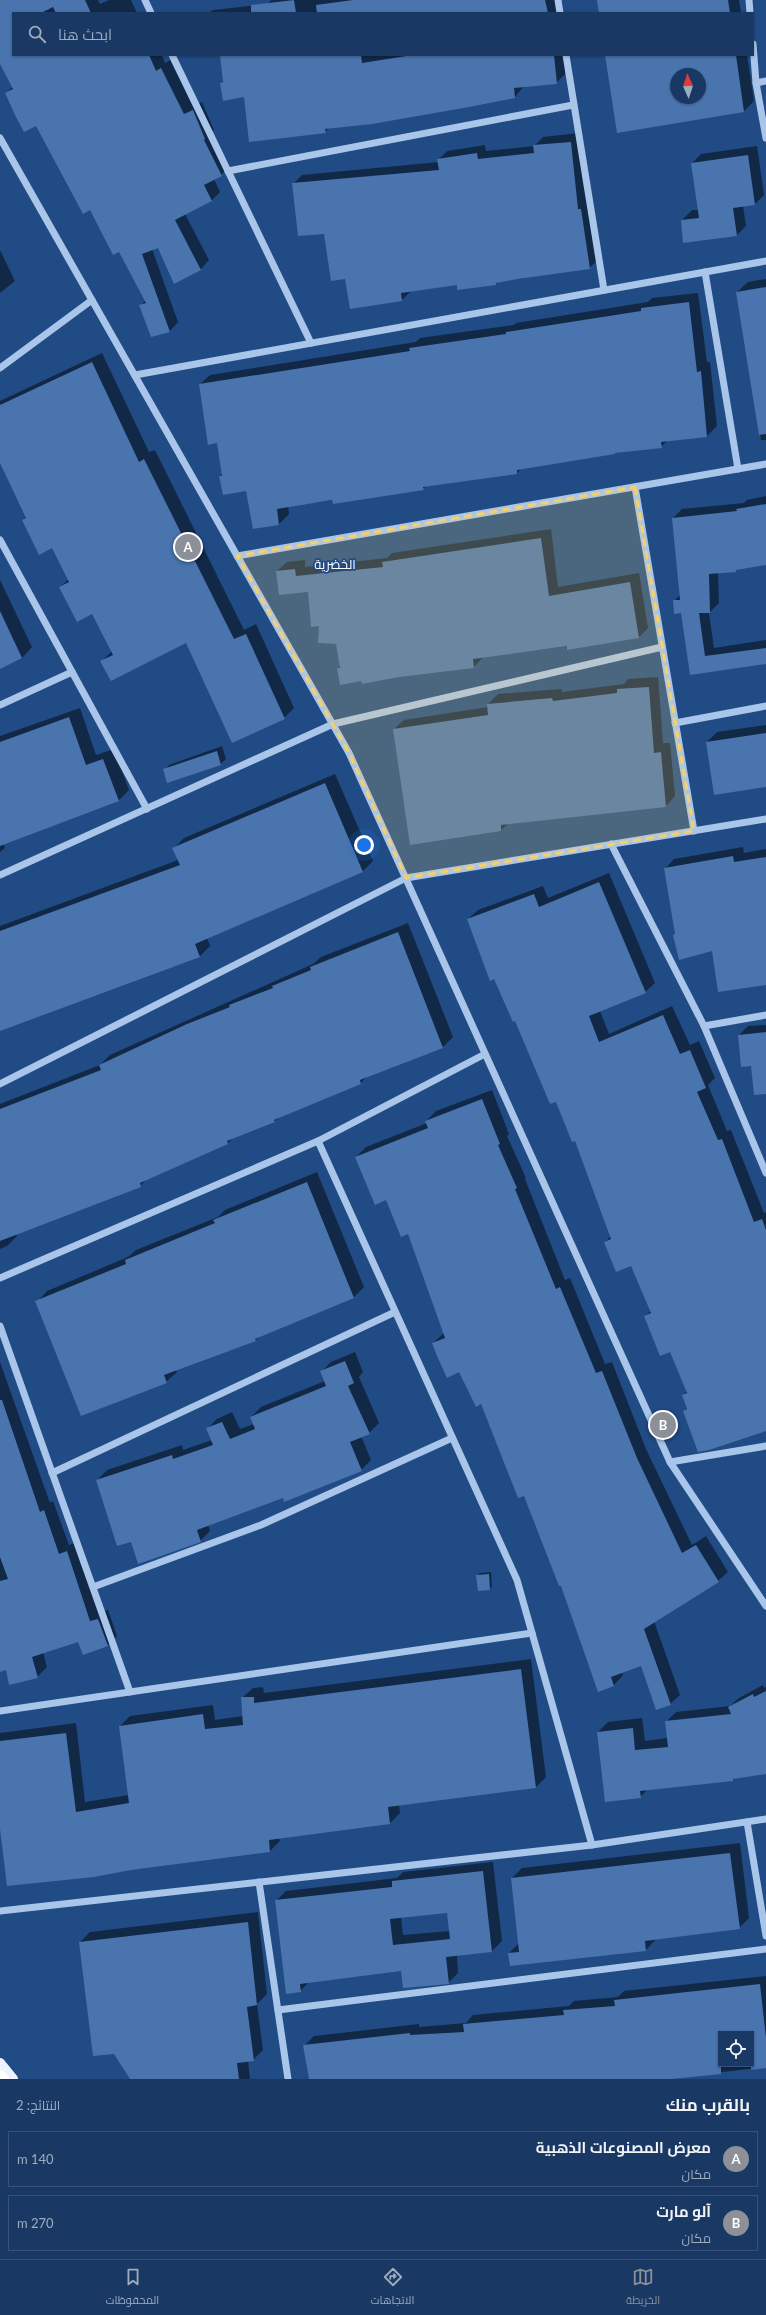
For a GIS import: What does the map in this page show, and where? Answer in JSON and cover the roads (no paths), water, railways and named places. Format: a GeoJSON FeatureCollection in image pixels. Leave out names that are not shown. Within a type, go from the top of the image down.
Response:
{"type":"FeatureCollection","features":[{"type":"Feature","properties":{"kind":"highway"},"geometry":{"type":"LineString","coordinates":[[0,2076],[3,2079]]}},
{"type":"Feature","properties":{"kind":"main road"},"geometry":{"type":"LineString","coordinates":[[0,2064],[13,2079]]}},
{"type":"Feature","properties":{"kind":"street"},"geometry":{"type":"LineString","coordinates":[[146,0],[151,12]]}},
{"type":"Feature","properties":{"kind":"street"},"geometry":{"type":"LineString","coordinates":[[558,0],[560,12]]}},
{"type":"Feature","properties":{"kind":"street"},"geometry":{"type":"LineString","coordinates":[[749,0],[750,12]]}},
{"type":"Feature","properties":{"kind":"street"},"geometry":{"type":"LineString","coordinates":[[172,56],[311,343]]}},
{"type":"Feature","properties":{"kind":"street"},"geometry":{"type":"LineString","coordinates":[[566,56],[604,290]]}},
{"type":"Feature","properties":{"kind":"street"},"geometry":{"type":"LineString","coordinates":[[754,56],[756,83],[766,138]]}},
{"type":"Feature","properties":{"kind":"street"},"geometry":{"type":"LineString","coordinates":[[756,83],[766,81]]}},
{"type":"Feature","properties":{"kind":"street"},"geometry":{"type":"LineString","coordinates":[[228,172],[573,105]]}},
{"type":"Feature","properties":{"kind":"street"},"geometry":{"type":"LineString","coordinates":[[0,138],[349,753],[670,1462],[766,1606]]}},
{"type":"Feature","properties":{"kind":"street"},"geometry":{"type":"LineString","coordinates":[[135,375],[766,261]]}},
{"type":"Feature","properties":{"kind":"street"},"geometry":{"type":"LineString","coordinates":[[705,272],[738,469]]}},
{"type":"Feature","properties":{"kind":"street"},"geometry":{"type":"LineString","coordinates":[[0,368],[92,300]]}},
{"type":"Feature","properties":{"kind":"street"},"geometry":{"type":"LineString","coordinates":[[237,556],[766,464]]}},
{"type":"Feature","properties":{"kind":"street"},"geometry":{"type":"LineString","coordinates":[[635,487],[694,831]]}},
{"type":"Feature","properties":{"kind":"street"},"geometry":{"type":"LineString","coordinates":[[0,540],[147,809]]}},
{"type":"Feature","properties":{"kind":"street"},"geometry":{"type":"LineString","coordinates":[[0,875],[333,724],[662,647]]}},
{"type":"Feature","properties":{"kind":"street"},"geometry":{"type":"LineString","coordinates":[[0,705],[72,672]]}},
{"type":"Feature","properties":{"kind":"street"},"geometry":{"type":"LineString","coordinates":[[675,722],[766,706]]}},
{"type":"Feature","properties":{"kind":"street"},"geometry":{"type":"LineString","coordinates":[[0,1084],[406,878],[766,819]]}},
{"type":"Feature","properties":{"kind":"street"},"geometry":{"type":"LineString","coordinates":[[611,844],[704,1026],[766,1173]]}},
{"type":"Feature","properties":{"kind":"street"},"geometry":{"type":"LineString","coordinates":[[704,1026],[766,1015]]}},
{"type":"Feature","properties":{"kind":"street"},"geometry":{"type":"LineString","coordinates":[[0,1278],[318,1141],[485,1054]]}},
{"type":"Feature","properties":{"kind":"street"},"geometry":{"type":"LineString","coordinates":[[318,1141],[517,1580],[592,1845]]}},
{"type":"Feature","properties":{"kind":"street"},"geometry":{"type":"LineString","coordinates":[[52,1473],[395,1312]]}},
{"type":"Feature","properties":{"kind":"street"},"geometry":{"type":"LineString","coordinates":[[0,1326],[130,1692]]}},
{"type":"Feature","properties":{"kind":"street"},"geometry":{"type":"LineString","coordinates":[[93,1587],[261,1525],[452,1438]]}},
{"type":"Feature","properties":{"kind":"street"},"geometry":{"type":"LineString","coordinates":[[670,1462],[766,1446]]}},
{"type":"Feature","properties":{"kind":"street"},"geometry":{"type":"LineString","coordinates":[[0,1711],[532,1633]]}},
{"type":"Feature","properties":{"kind":"street"},"geometry":{"type":"LineString","coordinates":[[0,1911],[592,1845],[766,1819]]}},
{"type":"Feature","properties":{"kind":"street"},"geometry":{"type":"LineString","coordinates":[[747,1822],[766,1936]]}},
{"type":"Feature","properties":{"kind":"street"},"geometry":{"type":"LineString","coordinates":[[259,1882],[288,2079]]}},
{"type":"Feature","properties":{"kind":"street"},"geometry":{"type":"LineString","coordinates":[[278,2010],[766,1949]]}},
{"type":"Feature","properties":{"kind":"place","name":"معرض المصنوعات الذهبية"},"geometry":{"type":"Point","coordinates":[188,547]}},
{"type":"Feature","properties":{"kind":"place","name":"آلو مارت"},"geometry":{"type":"Point","coordinates":[663,1425]}},
{"type":"Feature","properties":{"kind":"district","name":"الخضرية"},"geometry":{"type":"Point","coordinates":[335,564]}}]}
